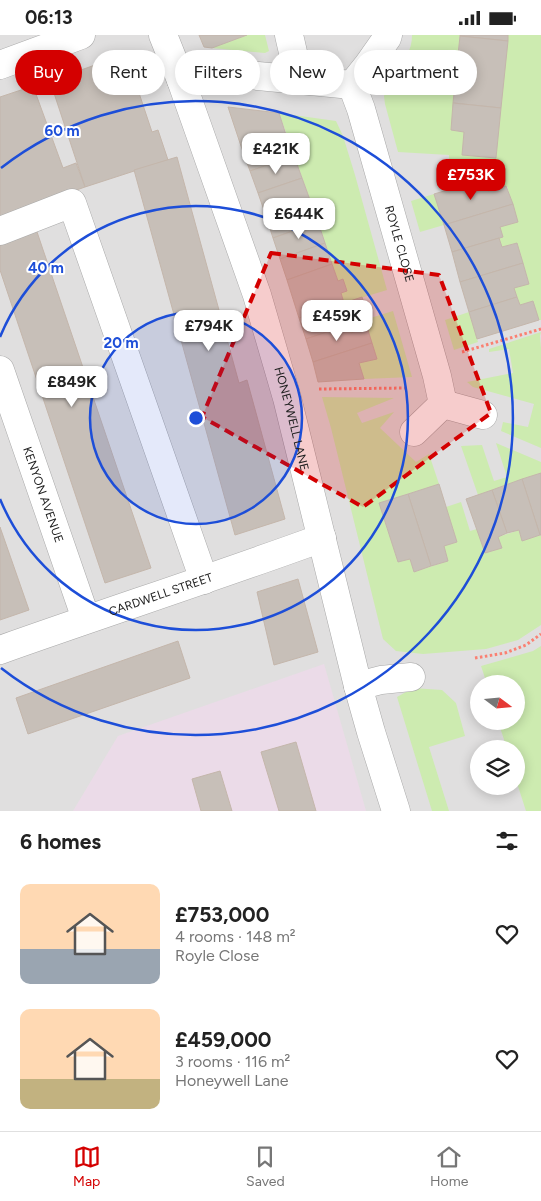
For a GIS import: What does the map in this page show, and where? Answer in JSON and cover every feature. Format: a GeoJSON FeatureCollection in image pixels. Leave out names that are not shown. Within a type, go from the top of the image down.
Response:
{"type":"FeatureCollection","features":[{"type":"Feature","properties":{"kind":"street"},"geometry":{"type":"LineString","coordinates":[[0,65],[25,45],[81,35]]}},
{"type":"Feature","properties":{"kind":"street","name":"HONEYWELL LANE"},"geometry":{"type":"LineString","coordinates":[[163,35],[175,65]]}},
{"type":"Feature","properties":{"kind":"street"},"geometry":{"type":"LineString","coordinates":[[289,35],[293,50]]}},
{"type":"Feature","properties":{"kind":"street"},"geometry":{"type":"LineString","coordinates":[[344,84],[352,85],[378,52],[388,35]]}},
{"type":"Feature","properties":{"kind":"street","name":"ROYLE CLOSE"},"geometry":{"type":"LineString","coordinates":[[352,85],[361,109],[437,376],[443,404]]}},
{"type":"Feature","properties":{"kind":"street","name":"HONEYWELL LANE"},"geometry":{"type":"LineString","coordinates":[[186,95],[257,295],[287,398],[358,686],[396,811]]}},
{"type":"Feature","properties":{"kind":"street"},"geometry":{"type":"LineString","coordinates":[[0,231],[72,203],[204,580]]}},
{"type":"Feature","properties":{"kind":"street","name":"KENYON AVENUE"},"geometry":{"type":"LineString","coordinates":[[0,370],[86,619]]}},
{"type":"Feature","properties":{"kind":"street"},"geometry":{"type":"LineString","coordinates":[[414,432],[443,404],[483,415]]}},
{"type":"Feature","properties":{"kind":"street","name":"CARDWELL STREET"},"geometry":{"type":"LineString","coordinates":[[0,650],[322,538]]}},
{"type":"Feature","properties":{"kind":"street"},"geometry":{"type":"LineString","coordinates":[[358,686],[381,680],[411,677]]}},
{"type":"Feature","properties":{"kind":"path"},"geometry":{"type":"LineString","coordinates":[[459,353],[541,329]]}},
{"type":"Feature","properties":{"kind":"path"},"geometry":{"type":"LineString","coordinates":[[317,389],[407,388],[413,385]]}},
{"type":"Feature","properties":{"kind":"path"},"geometry":{"type":"LineString","coordinates":[[475,658],[505,653],[526,645],[541,634]]}},
{"type":"Feature","properties":{"kind":"highlighted area"},"geometry":{"type":"Polygon","coordinates":[[[271,253],[439,275],[491,413],[363,507],[202,417],[271,253]]]}},
{"type":"Feature","properties":{"kind":"shaded area"},"geometry":{"type":"Polygon","coordinates":[[[0,35],[541,35],[541,811],[0,811],[0,35]]]}},
{"type":"Feature","properties":{"kind":"shaded area"},"geometry":{"type":"Polygon","coordinates":[[[324,664],[366,811],[73,811],[118,736],[324,664]]]}},
{"type":"Feature","properties":{"kind":"green space"},"geometry":{"type":"Polygon","coordinates":[[[247,35],[265,35],[269,51],[265,53],[260,53],[260,50],[212,48],[247,35]]]}},
{"type":"Feature","properties":{"kind":"green space"},"geometry":{"type":"Polygon","coordinates":[[[412,35],[460,35],[459,50],[409,50],[412,35]]]}},
{"type":"Feature","properties":{"kind":"green space"},"geometry":{"type":"Polygon","coordinates":[[[508,35],[541,35],[541,320],[539,320],[533,301],[520,305],[514,288],[529,283],[517,243],[502,247],[499,238],[503,237],[500,227],[517,222],[507,186],[488,191],[485,179],[461,186],[455,160],[449,160],[449,155],[398,152],[384,96],[454,95],[451,130],[464,132],[462,155],[496,158],[508,35]]]}},
{"type":"Feature","properties":{"kind":"green space"},"geometry":{"type":"Polygon","coordinates":[[[279,113],[336,121],[343,136],[355,175],[387,290],[344,303],[341,293],[347,291],[343,279],[338,281],[279,113]]]}},
{"type":"Feature","properties":{"kind":"green space"},"geometry":{"type":"Polygon","coordinates":[[[434,194],[444,225],[420,232],[411,201],[434,194]]]}},
{"type":"Feature","properties":{"kind":"green space"},"geometry":{"type":"Polygon","coordinates":[[[393,311],[412,377],[364,379],[359,363],[377,359],[367,327],[351,333],[348,325],[393,311]]]}},
{"type":"Feature","properties":{"kind":"green space"},"geometry":{"type":"Polygon","coordinates":[[[469,312],[478,342],[454,350],[445,320],[469,312]]]}},
{"type":"Feature","properties":{"kind":"green space"},"geometry":{"type":"Polygon","coordinates":[[[541,332],[541,448],[501,431],[503,422],[528,427],[534,404],[473,387],[467,382],[513,373],[509,349],[489,352],[489,349],[541,332]]]}},
{"type":"Feature","properties":{"kind":"green space"},"geometry":{"type":"Polygon","coordinates":[[[322,397],[394,398],[357,413],[362,423],[394,412],[380,428],[416,462],[429,454],[439,484],[379,503],[398,562],[410,559],[414,572],[448,561],[444,546],[457,542],[446,507],[461,502],[470,531],[477,529],[485,553],[502,548],[498,537],[519,530],[522,541],[541,535],[541,625],[518,640],[486,649],[423,654],[396,651],[383,639],[322,397]]]}},
{"type":"Feature","properties":{"kind":"green space"},"geometry":{"type":"Polygon","coordinates":[[[496,443],[541,462],[541,473],[478,495],[461,446],[482,445],[494,481],[507,477],[496,443]]]}},
{"type":"Feature","properties":{"kind":"green space"},"geometry":{"type":"Polygon","coordinates":[[[541,646],[541,811],[526,811],[521,795],[525,795],[525,740],[504,740],[501,730],[525,730],[525,675],[484,675],[481,666],[533,651],[541,646]]]}},
{"type":"Feature","properties":{"kind":"green space"},"geometry":{"type":"Polygon","coordinates":[[[413,688],[442,690],[456,703],[465,736],[429,747],[449,811],[432,811],[397,697],[413,688]]]}},
{"type":"Feature","properties":{"kind":"building"},"geometry":{"type":"Polygon","coordinates":[[[199,35],[247,35],[212,48],[204,47],[199,35]]]}},
{"type":"Feature","properties":{"kind":"building"},"geometry":{"type":"Polygon","coordinates":[[[508,35],[508,41],[460,36],[508,35]]]}},
{"type":"Feature","properties":{"kind":"building"},"geometry":{"type":"Polygon","coordinates":[[[460,36],[508,41],[501,108],[453,103],[454,95],[477,95],[477,50],[459,50],[460,36]]]}},
{"type":"Feature","properties":{"kind":"building"},"geometry":{"type":"Polygon","coordinates":[[[92,66],[92,95],[140,95],[152,132],[158,130],[168,160],[85,187],[55,95],[82,95],[82,70],[92,66]]]}},
{"type":"Feature","properties":{"kind":"building"},"geometry":{"type":"Polygon","coordinates":[[[15,92],[15,95],[36,95],[63,168],[76,163],[85,187],[0,217],[0,97],[15,92]]]}},
{"type":"Feature","properties":{"kind":"building"},"geometry":{"type":"Polygon","coordinates":[[[453,103],[501,108],[496,158],[462,155],[464,132],[451,130],[453,103]]]}},
{"type":"Feature","properties":{"kind":"building"},"geometry":{"type":"Polygon","coordinates":[[[228,107],[279,113],[286,135],[242,149],[228,107]]]}},
{"type":"Feature","properties":{"kind":"building"},"geometry":{"type":"Polygon","coordinates":[[[286,135],[294,156],[250,171],[242,149],[286,135]]]}},
{"type":"Feature","properties":{"kind":"building"},"geometry":{"type":"Polygon","coordinates":[[[294,156],[302,178],[258,193],[250,171],[294,156]]]}},
{"type":"Feature","properties":{"kind":"building"},"geometry":{"type":"Polygon","coordinates":[[[177,157],[239,383],[247,380],[285,519],[235,535],[134,170],[177,157]]]}},
{"type":"Feature","properties":{"kind":"building"},"geometry":{"type":"Polygon","coordinates":[[[302,178],[310,200],[266,216],[258,193],[302,178]]]}},
{"type":"Feature","properties":{"kind":"building"},"geometry":{"type":"Polygon","coordinates":[[[485,179],[488,191],[506,186],[513,204],[444,225],[434,194],[485,179]]]}},
{"type":"Feature","properties":{"kind":"building"},"geometry":{"type":"Polygon","coordinates":[[[310,200],[318,222],[273,238],[266,216],[310,200]]]}},
{"type":"Feature","properties":{"kind":"building"},"geometry":{"type":"Polygon","coordinates":[[[513,204],[518,222],[500,227],[503,237],[452,252],[444,225],[513,204]]]}},
{"type":"Feature","properties":{"kind":"building"},"geometry":{"type":"Polygon","coordinates":[[[318,222],[325,243],[280,259],[273,238],[318,222]]]}},
{"type":"Feature","properties":{"kind":"building"},"geometry":{"type":"Polygon","coordinates":[[[36,229],[151,568],[105,583],[0,270],[0,241],[36,229]]]}},
{"type":"Feature","properties":{"kind":"building"},"geometry":{"type":"Polygon","coordinates":[[[499,238],[502,247],[517,243],[523,263],[460,282],[452,252],[499,238]]]}},
{"type":"Feature","properties":{"kind":"building"},"geometry":{"type":"Polygon","coordinates":[[[325,243],[332,264],[287,280],[280,259],[325,243]]]}},
{"type":"Feature","properties":{"kind":"building"},"geometry":{"type":"Polygon","coordinates":[[[523,263],[529,284],[514,288],[517,297],[469,312],[460,282],[523,263]]]}},
{"type":"Feature","properties":{"kind":"building"},"geometry":{"type":"Polygon","coordinates":[[[332,264],[338,281],[343,279],[347,291],[341,293],[344,303],[299,318],[287,280],[332,264]]]}},
{"type":"Feature","properties":{"kind":"building"},"geometry":{"type":"Polygon","coordinates":[[[362,297],[369,318],[306,339],[299,318],[362,297]]]}},
{"type":"Feature","properties":{"kind":"building"},"geometry":{"type":"Polygon","coordinates":[[[517,297],[520,305],[533,301],[539,320],[477,339],[469,312],[517,297]]]}},
{"type":"Feature","properties":{"kind":"building"},"geometry":{"type":"Polygon","coordinates":[[[348,325],[351,333],[367,327],[372,343],[313,362],[306,339],[348,325]]]}},
{"type":"Feature","properties":{"kind":"building"},"geometry":{"type":"Polygon","coordinates":[[[372,343],[377,359],[359,363],[364,379],[318,382],[313,362],[372,343]]]}},
{"type":"Feature","properties":{"kind":"building"},"geometry":{"type":"Polygon","coordinates":[[[541,473],[541,535],[540,535],[522,479],[541,473]]]}},
{"type":"Feature","properties":{"kind":"building"},"geometry":{"type":"Polygon","coordinates":[[[522,479],[540,535],[522,541],[519,530],[507,533],[492,490],[522,479]]]}},
{"type":"Feature","properties":{"kind":"building"},"geometry":{"type":"Polygon","coordinates":[[[439,484],[457,542],[444,546],[448,561],[431,566],[408,494],[439,484]]]}},
{"type":"Feature","properties":{"kind":"building"},"geometry":{"type":"Polygon","coordinates":[[[492,490],[507,533],[498,537],[502,548],[485,553],[466,499],[492,490]]]}},
{"type":"Feature","properties":{"kind":"building"},"geometry":{"type":"Polygon","coordinates":[[[408,494],[431,566],[414,572],[410,559],[398,562],[379,503],[408,494]]]}},
{"type":"Feature","properties":{"kind":"building"},"geometry":{"type":"Polygon","coordinates":[[[0,527],[29,610],[0,620],[0,527]]]}},
{"type":"Feature","properties":{"kind":"building"},"geometry":{"type":"Polygon","coordinates":[[[298,579],[318,652],[274,665],[257,592],[298,579]]]}},
{"type":"Feature","properties":{"kind":"building"},"geometry":{"type":"Polygon","coordinates":[[[178,641],[190,678],[28,734],[16,698],[178,641]]]}},
{"type":"Feature","properties":{"kind":"building"},"geometry":{"type":"Polygon","coordinates":[[[296,742],[316,811],[279,811],[261,752],[296,742]]]}},
{"type":"Feature","properties":{"kind":"building"},"geometry":{"type":"Polygon","coordinates":[[[220,771],[232,811],[201,811],[192,779],[220,771]]]}}]}
